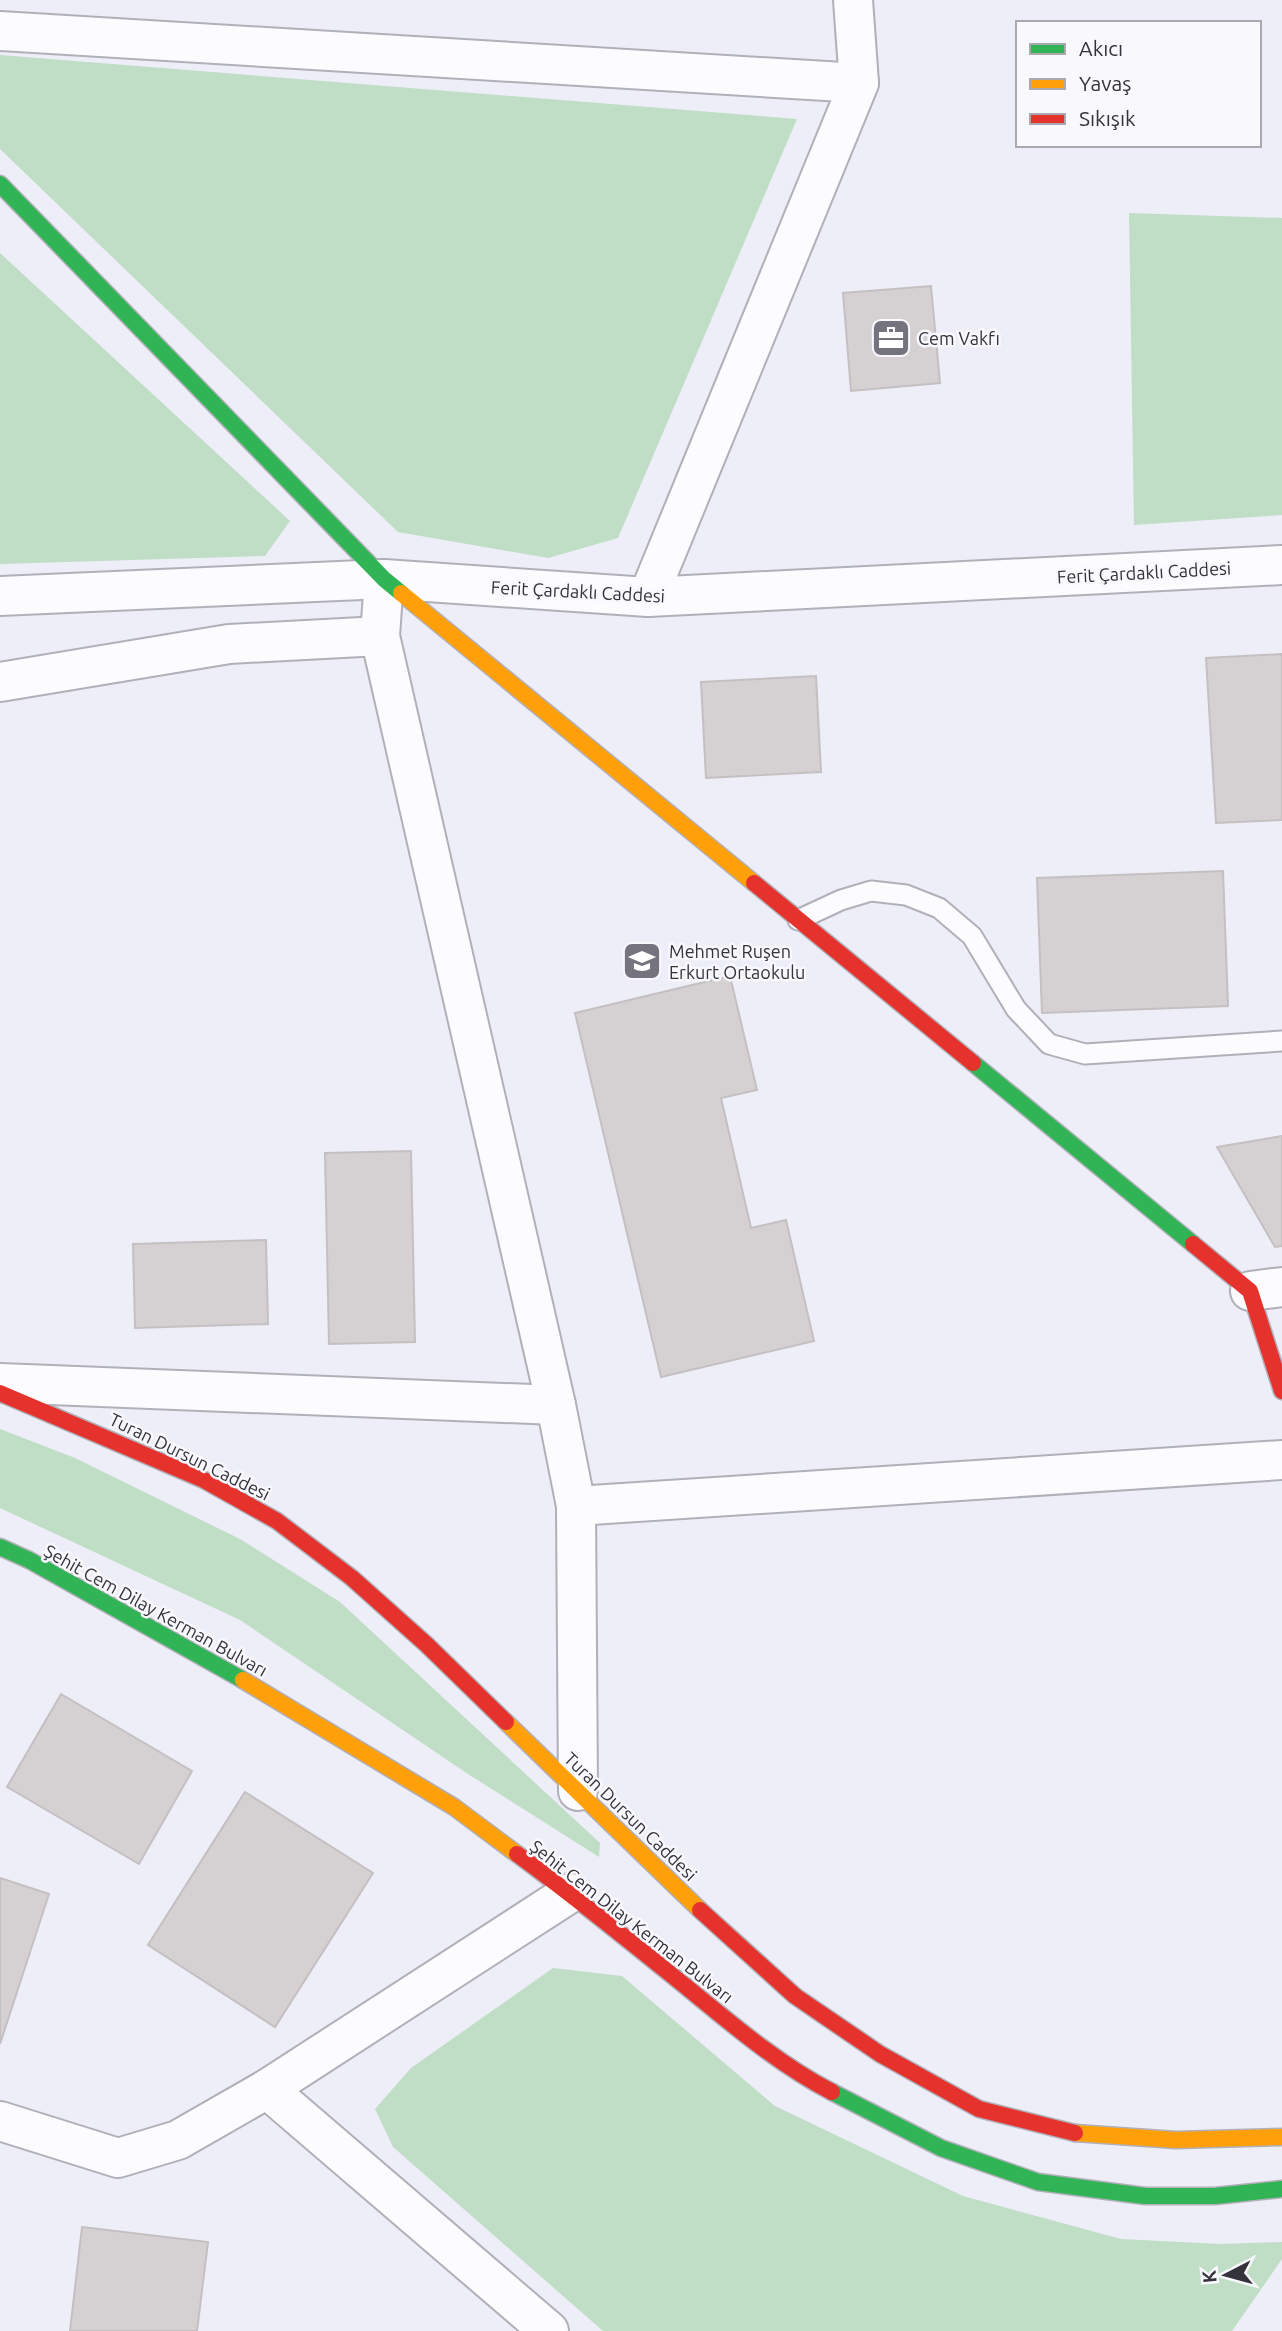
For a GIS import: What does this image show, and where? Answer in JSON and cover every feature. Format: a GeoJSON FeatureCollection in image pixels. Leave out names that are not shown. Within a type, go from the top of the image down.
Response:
{"type":"FeatureCollection","features":[{"type":"Feature","properties":{"kind":"main road"},"geometry":{"type":"LineString","coordinates":[[0,184],[384,579],[798,920],[1266,1289],[1282,1391]]}},
{"type":"Feature","properties":{"kind":"main road","name":"Turan Dursun Caddesi"},"geometry":{"type":"LineString","coordinates":[[0,1393],[204,1480],[277,1521],[352,1578],[427,1645],[714,1923],[795,1996],[880,2054],[979,2109],[1082,2135],[1176,2140],[1282,2137]]}},
{"type":"Feature","properties":{"kind":"main road","name":"Şehit Cem Dilay Kerman Bulvarı"},"geometry":{"type":"LineString","coordinates":[[0,1547],[29,1560],[227,1671],[454,1807],[570,1893],[733,2025],[816,2084],[941,2148],[1038,2182],[1145,2196],[1215,2196],[1282,2189]]}},
{"type":"Feature","properties":{"kind":"street"},"geometry":{"type":"LineString","coordinates":[[648,597],[859,83],[853,0]]}},
{"type":"Feature","properties":{"kind":"street"},"geometry":{"type":"LineString","coordinates":[[0,30],[859,83]]}},
{"type":"Feature","properties":{"kind":"street","name":"Ferit Çardaklı Caddesi"},"geometry":{"type":"LineString","coordinates":[[0,596],[384,579],[648,597],[1282,565]]}},
{"type":"Feature","properties":{"kind":"street"},"geometry":{"type":"LineString","coordinates":[[384,579],[380,636],[556,1405],[576,1506],[578,1791]]}},
{"type":"Feature","properties":{"kind":"street"},"geometry":{"type":"LineString","coordinates":[[0,682],[229,644],[380,636]]}},
{"type":"Feature","properties":{"kind":"street"},"geometry":{"type":"LineString","coordinates":[[0,1383],[556,1405]]}},
{"type":"Feature","properties":{"kind":"street"},"geometry":{"type":"LineString","coordinates":[[576,1506],[1282,1460]]}},
{"type":"Feature","properties":{"kind":"street"},"geometry":{"type":"LineString","coordinates":[[0,2121],[118,2158],[178,2140],[267,2089],[570,1893]]}},
{"type":"Feature","properties":{"kind":"street"},"geometry":{"type":"LineString","coordinates":[[267,2089],[549,2331]]}},
{"type":"Feature","properties":{"kind":"lane"},"geometry":{"type":"LineString","coordinates":[[798,920],[841,900],[871,891],[906,895],[939,908],[972,936],[1016,1009],[1049,1044],[1085,1054],[1282,1041]]}},
{"type":"Feature","properties":{"kind":"green space"},"geometry":{"type":"Polygon","coordinates":[[[0,55],[797,119],[618,538],[548,558],[398,532],[0,149],[0,55]]]}},
{"type":"Feature","properties":{"kind":"green space"},"geometry":{"type":"Polygon","coordinates":[[[1129,213],[1282,218],[1282,515],[1134,525],[1129,213]]]}},
{"type":"Feature","properties":{"kind":"green space"},"geometry":{"type":"Polygon","coordinates":[[[0,253],[290,521],[265,556],[0,564],[0,253]]]}},
{"type":"Feature","properties":{"kind":"green space"},"geometry":{"type":"Polygon","coordinates":[[[0,1429],[75,1458],[240,1539],[340,1602],[600,1843],[599,1857],[468,1774],[240,1620],[0,1508],[0,1429]]]}},
{"type":"Feature","properties":{"kind":"green space"},"geometry":{"type":"Polygon","coordinates":[[[553,1968],[622,1976],[775,2106],[963,2196],[1121,2239],[1221,2244],[1282,2242],[1282,2259],[1232,2331],[603,2331],[393,2147],[375,2109],[411,2068],[553,1968]]]}},
{"type":"Feature","properties":{"kind":"building","name":"Cem Vakfı"},"geometry":{"type":"Polygon","coordinates":[[[931,286],[940,383],[851,391],[843,293],[931,286]]]}},
{"type":"Feature","properties":{"kind":"building"},"geometry":{"type":"Polygon","coordinates":[[[1282,654],[1282,820],[1216,823],[1206,658],[1282,654]]]}},
{"type":"Feature","properties":{"kind":"building"},"geometry":{"type":"Polygon","coordinates":[[[816,676],[821,772],[706,778],[701,682],[816,676]]]}},
{"type":"Feature","properties":{"kind":"building"},"geometry":{"type":"Polygon","coordinates":[[[1223,871],[1228,1006],[1042,1013],[1037,878],[1223,871]]]}},
{"type":"Feature","properties":{"kind":"building"},"geometry":{"type":"Polygon","coordinates":[[[730,976],[757,1090],[721,1098],[751,1228],[786,1220],[814,1341],[661,1377],[575,1013],[730,976]]]}},
{"type":"Feature","properties":{"kind":"building"},"geometry":{"type":"Polygon","coordinates":[[[1282,1136],[1282,1246],[1275,1247],[1217,1147],[1282,1136]]]}},
{"type":"Feature","properties":{"kind":"building"},"geometry":{"type":"Polygon","coordinates":[[[411,1151],[415,1342],[329,1344],[325,1153],[411,1151]]]}},
{"type":"Feature","properties":{"kind":"building"},"geometry":{"type":"Polygon","coordinates":[[[266,1240],[268,1324],[135,1328],[133,1244],[266,1240]]]}},
{"type":"Feature","properties":{"kind":"building"},"geometry":{"type":"Polygon","coordinates":[[[61,1694],[192,1771],[139,1864],[7,1787],[61,1694]]]}},
{"type":"Feature","properties":{"kind":"building"},"geometry":{"type":"Polygon","coordinates":[[[245,1792],[373,1873],[275,2027],[148,1945],[245,1792]]]}},
{"type":"Feature","properties":{"kind":"building"},"geometry":{"type":"Polygon","coordinates":[[[0,1878],[49,1894],[0,2044],[0,1878]]]}},
{"type":"Feature","properties":{"kind":"building"},"geometry":{"type":"Polygon","coordinates":[[[82,2227],[208,2242],[197,2331],[70,2331],[82,2227]]]}},
{"type":"Feature","properties":{"kind":"traffic: fast"},"geometry":{"type":"LineString","coordinates":[[0,184],[384,579],[401,593]]}},
{"type":"Feature","properties":{"kind":"traffic: fast"},"geometry":{"type":"LineString","coordinates":[[973,1063],[1193,1244]]}},
{"type":"Feature","properties":{"kind":"traffic: fast"},"geometry":{"type":"LineString","coordinates":[[0,1547],[29,1560],[243,1680]]}},
{"type":"Feature","properties":{"kind":"traffic: fast"},"geometry":{"type":"LineString","coordinates":[[832,2092],[941,2148],[1038,2182],[1145,2196],[1215,2196],[1282,2189]]}},
{"type":"Feature","properties":{"kind":"traffic: slow"},"geometry":{"type":"LineString","coordinates":[[401,593],[754,883]]}},
{"type":"Feature","properties":{"kind":"traffic: slow"},"geometry":{"type":"LineString","coordinates":[[243,1680],[454,1807],[517,1854]]}},
{"type":"Feature","properties":{"kind":"traffic: slow"},"geometry":{"type":"LineString","coordinates":[[506,1722],[700,1910]]}},
{"type":"Feature","properties":{"kind":"traffic: slow"},"geometry":{"type":"LineString","coordinates":[[1075,2133],[1176,2140],[1282,2137]]}},
{"type":"Feature","properties":{"kind":"traffic: jam"},"geometry":{"type":"LineString","coordinates":[[754,883],[973,1063]]}},
{"type":"Feature","properties":{"kind":"traffic: jam"},"geometry":{"type":"LineString","coordinates":[[1193,1244],[1250,1291],[1282,1391]]}},
{"type":"Feature","properties":{"kind":"traffic: jam"},"geometry":{"type":"LineString","coordinates":[[0,1393],[204,1480],[277,1521],[352,1578],[427,1645],[506,1722]]}},
{"type":"Feature","properties":{"kind":"traffic: jam"},"geometry":{"type":"LineString","coordinates":[[517,1854],[604,1920],[758,2045],[832,2092]]}},
{"type":"Feature","properties":{"kind":"traffic: jam"},"geometry":{"type":"LineString","coordinates":[[700,1910],[795,1996],[880,2054],[979,2109],[1075,2133]]}},
{"type":"Feature","properties":{"kind":"place","name":"Cem Vakfı"},"geometry":{"type":"Point","coordinates":[891,338]}},
{"type":"Feature","properties":{"kind":"place","name":"Mehmet Ruşen Erkurt Ortaokulu"},"geometry":{"type":"Point","coordinates":[642,961]}}]}
